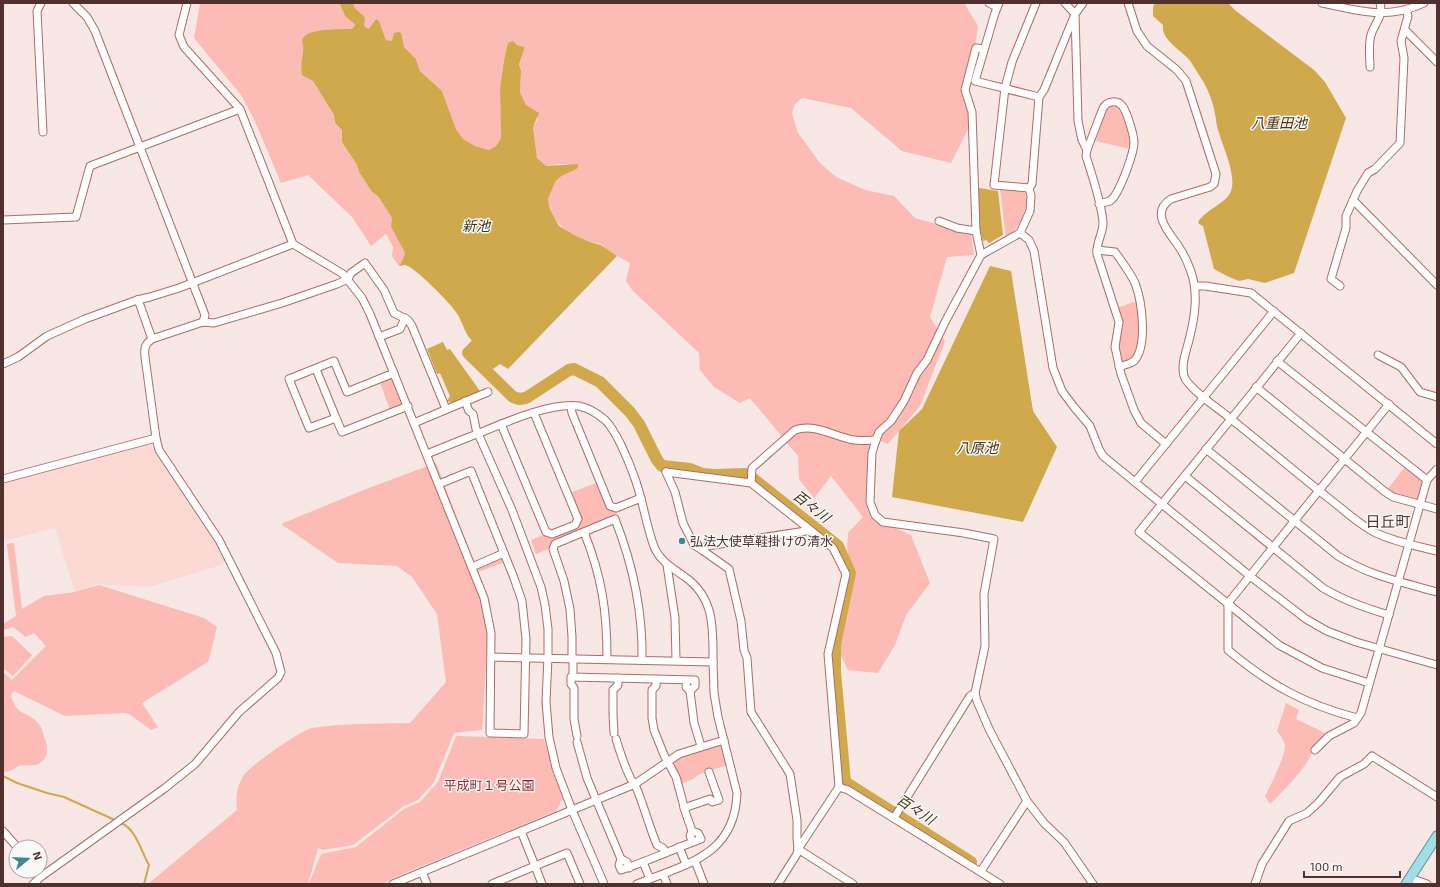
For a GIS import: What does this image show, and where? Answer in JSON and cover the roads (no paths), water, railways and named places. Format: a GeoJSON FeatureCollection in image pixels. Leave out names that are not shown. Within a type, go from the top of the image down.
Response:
{"type":"FeatureCollection","features":[{"type":"Feature","properties":{"kind":"main road"},"geometry":{"type":"LineString","coordinates":[[1408,881],[1437,836]]}},
{"type":"Feature","properties":{"kind":"street"},"geometry":{"type":"LineString","coordinates":[[41,3],[37,11],[43,132]]}},
{"type":"Feature","properties":{"kind":"street"},"geometry":{"type":"LineString","coordinates":[[73,3],[87,17],[95,31],[205,315],[203,322]]}},
{"type":"Feature","properties":{"kind":"street"},"geometry":{"type":"LineString","coordinates":[[187,3],[179,35],[184,46],[240,109],[292,244],[343,274],[366,305],[472,567],[486,607],[491,633],[490,734],[524,734],[526,633],[522,601],[471,471],[439,484]]}},
{"type":"Feature","properties":{"kind":"street"},"geometry":{"type":"LineString","coordinates":[[989,3],[998,5],[975,81],[1039,97]]}},
{"type":"Feature","properties":{"kind":"street"},"geometry":{"type":"LineString","coordinates":[[1029,188],[994,185],[1005,88],[1012,62],[1036,3]]}},
{"type":"Feature","properties":{"kind":"street"},"geometry":{"type":"LineString","coordinates":[[1065,3],[1075,14],[1078,120],[1082,140],[1087,150]]}},
{"type":"Feature","properties":{"kind":"street"},"geometry":{"type":"LineString","coordinates":[[1083,3],[1075,14],[1044,90],[1039,97],[1032,184],[1029,188],[1031,196],[1030,211],[1020,234],[981,255],[927,360],[917,373],[904,401],[891,420],[879,432],[872,454],[870,502],[875,515],[883,522],[964,533],[994,540],[984,594],[985,646],[975,693],[977,701],[989,729],[1027,801],[1044,823],[1064,842],[1093,884]]}},
{"type":"Feature","properties":{"kind":"street"},"geometry":{"type":"LineString","coordinates":[[1128,3],[1137,31],[1147,46],[1177,70],[1186,81],[1216,169],[1216,179],[1210,188],[1171,199],[1164,205],[1161,215],[1161,220],[1164,226],[1180,248],[1187,262],[1195,286],[1194,317],[1183,362],[1183,369],[1188,384],[1368,528],[1384,536],[1437,552]]}},
{"type":"Feature","properties":{"kind":"street"},"geometry":{"type":"LineString","coordinates":[[1322,3],[1369,13],[1406,10],[1424,3]]}},
{"type":"Feature","properties":{"kind":"street"},"geometry":{"type":"LineString","coordinates":[[1370,67],[1371,35],[1378,21],[1381,7],[1380,3]]}},
{"type":"Feature","properties":{"kind":"street"},"geometry":{"type":"LineString","coordinates":[[1340,286],[1331,279],[1346,228],[1346,216],[1354,201],[1357,191],[1368,173],[1375,169],[1400,143],[1404,58],[1401,41],[1408,16],[1406,10]]}},
{"type":"Feature","properties":{"kind":"street"},"geometry":{"type":"LineString","coordinates":[[1404,30],[1437,62]]}},
{"type":"Feature","properties":{"kind":"street"},"geometry":{"type":"LineString","coordinates":[[981,255],[976,231],[972,112],[965,90],[976,48],[984,49]]}},
{"type":"Feature","properties":{"kind":"street"},"geometry":{"type":"LineString","coordinates":[[1099,204],[1110,201],[1114,197],[1134,150],[1133,134],[1124,107],[1120,104],[1111,102],[1104,105],[1086,156],[1103,225],[1097,250],[1120,322],[1114,347],[1136,416],[1143,425],[1166,444]]}},
{"type":"Feature","properties":{"kind":"street"},"geometry":{"type":"LineString","coordinates":[[3,220],[76,217],[90,166],[240,109]]}},
{"type":"Feature","properties":{"kind":"street"},"geometry":{"type":"LineString","coordinates":[[1354,201],[1437,286]]}},
{"type":"Feature","properties":{"kind":"street"},"geometry":{"type":"LineString","coordinates":[[939,221],[956,228],[976,231]]}},
{"type":"Feature","properties":{"kind":"street"},"geometry":{"type":"LineString","coordinates":[[1020,234],[1029,240],[1034,251],[1053,368],[1059,385],[1067,398],[1090,426],[1103,456],[1250,576],[1313,623],[1344,638],[1437,665]]}},
{"type":"Feature","properties":{"kind":"street"},"geometry":{"type":"LineString","coordinates":[[3,364],[18,357],[47,336],[85,319],[136,300],[192,283],[292,244]]}},
{"type":"Feature","properties":{"kind":"street"},"geometry":{"type":"LineString","coordinates":[[1097,250],[1115,252],[1131,275],[1141,300],[1143,317],[1142,336],[1139,351],[1135,360],[1120,366]]}},
{"type":"Feature","properties":{"kind":"street"},"geometry":{"type":"LineString","coordinates":[[48,868],[165,788],[195,764],[239,712],[278,678],[281,672],[276,653],[219,540],[159,450],[156,438],[144,348],[146,343],[152,339],[203,322],[214,323],[282,303],[348,279],[351,273],[364,263],[384,290],[394,313],[408,320],[412,326],[446,409]]}},
{"type":"Feature","properties":{"kind":"street"},"geometry":{"type":"LineString","coordinates":[[1195,286],[1251,293],[1437,444]]}},
{"type":"Feature","properties":{"kind":"street"},"geometry":{"type":"LineString","coordinates":[[136,300],[140,305],[152,339]]}},
{"type":"Feature","properties":{"kind":"street"},"geometry":{"type":"LineString","coordinates":[[1135,482],[1274,312]]}},
{"type":"Feature","properties":{"kind":"street"},"geometry":{"type":"LineString","coordinates":[[379,337],[400,329],[404,318]]}},
{"type":"Feature","properties":{"kind":"street"},"geometry":{"type":"LineString","coordinates":[[1301,333],[1139,532],[1279,645],[1330,672],[1369,683]]}},
{"type":"Feature","properties":{"kind":"street"},"geometry":{"type":"LineString","coordinates":[[1378,355],[1401,367],[1420,392],[1437,397]]}},
{"type":"Feature","properties":{"kind":"street"},"geometry":{"type":"LineString","coordinates":[[1277,361],[1427,480]]}},
{"type":"Feature","properties":{"kind":"street"},"geometry":{"type":"LineString","coordinates":[[336,418],[309,428],[289,379],[334,362],[347,392],[394,373]]}},
{"type":"Feature","properties":{"kind":"street"},"geometry":{"type":"LineString","coordinates":[[316,369],[342,432],[408,406]]}},
{"type":"Feature","properties":{"kind":"street"},"geometry":{"type":"LineString","coordinates":[[1256,387],[1344,460],[1393,497],[1437,510]]}},
{"type":"Feature","properties":{"kind":"street"},"geometry":{"type":"LineString","coordinates":[[414,422],[488,392]]}},
{"type":"Feature","properties":{"kind":"street"},"geometry":{"type":"LineString","coordinates":[[466,401],[469,412],[473,414],[475,419],[474,424],[512,510],[541,587],[547,620],[548,657],[546,702],[549,737],[556,768],[572,810],[604,884]]}},
{"type":"Feature","properties":{"kind":"street"},"geometry":{"type":"LineString","coordinates":[[1357,718],[1328,710],[1290,693],[1264,678],[1228,650],[1228,603],[1388,404]]}},
{"type":"Feature","properties":{"kind":"street"},"geometry":{"type":"LineString","coordinates":[[427,454],[501,424],[534,413],[562,406],[578,406],[591,410],[599,415],[613,431],[634,475],[654,547],[667,565],[692,582],[707,602],[713,622],[715,698],[737,793],[737,804],[732,822],[724,837],[710,852],[695,861],[637,884]]}},
{"type":"Feature","properties":{"kind":"street"},"geometry":{"type":"LineString","coordinates":[[571,406],[572,412],[610,506],[616,508],[641,498]]}},
{"type":"Feature","properties":{"kind":"street"},"geometry":{"type":"LineString","coordinates":[[501,424],[546,532],[552,534],[575,525],[578,519],[534,413]]}},
{"type":"Feature","properties":{"kind":"street"},"geometry":{"type":"LineString","coordinates":[[751,483],[752,468],[795,430],[802,428],[829,431],[853,440],[876,440]]}},
{"type":"Feature","properties":{"kind":"street"},"geometry":{"type":"LineString","coordinates":[[3,479],[156,438]]}},
{"type":"Feature","properties":{"kind":"street"},"geometry":{"type":"LineString","coordinates":[[1206,449],[1294,522],[1345,560],[1368,572],[1437,592]]}},
{"type":"Feature","properties":{"kind":"street"},"geometry":{"type":"LineString","coordinates":[[1315,750],[1329,736],[1354,723],[1360,712],[1427,480],[1437,469]]}},
{"type":"Feature","properties":{"kind":"street"},"geometry":{"type":"LineString","coordinates":[[778,884],[797,854],[798,849],[839,787],[828,654],[846,574],[833,548],[751,483],[666,472],[675,492],[683,523],[694,545],[730,569],[741,621],[744,650],[747,658],[751,712],[790,774],[797,820],[798,849]]}},
{"type":"Feature","properties":{"kind":"street"},"geometry":{"type":"LineString","coordinates":[[1185,476],[1272,548],[1329,592],[1367,608],[1389,615]]}},
{"type":"Feature","properties":{"kind":"street"},"geometry":{"type":"LineString","coordinates":[[576,677],[569,603],[564,581],[553,549],[555,544],[615,519],[630,560],[637,590],[641,625],[642,660]]}},
{"type":"Feature","properties":{"kind":"street"},"geometry":{"type":"LineString","coordinates":[[702,550],[707,546],[806,531],[809,529]]}},
{"type":"Feature","properties":{"kind":"street"},"geometry":{"type":"LineString","coordinates":[[584,532],[599,576],[604,600],[607,628],[607,659]]}},
{"type":"Feature","properties":{"kind":"street"},"geometry":{"type":"LineString","coordinates":[[472,567],[504,553]]}},
{"type":"Feature","properties":{"kind":"street"},"geometry":{"type":"LineString","coordinates":[[667,565],[675,613],[676,660]]}},
{"type":"Feature","properties":{"kind":"street"},"geometry":{"type":"LineString","coordinates":[[491,657],[548,657],[714,662]]}},
{"type":"Feature","properties":{"kind":"street"},"geometry":{"type":"LineString","coordinates":[[648,679],[648,686],[652,690],[652,718],[654,730],[658,742],[676,777],[692,831],[690,836],[693,842],[621,870],[619,865],[621,859],[583,766],[574,719],[574,688],[571,684],[571,677],[695,680],[695,686],[690,691],[694,723],[700,746]]}},
{"type":"Feature","properties":{"kind":"street"},"geometry":{"type":"LineString","coordinates":[[610,678],[610,686],[613,690],[615,736],[625,766],[635,784],[657,845],[655,850],[657,856]]}},
{"type":"Feature","properties":{"kind":"street"},"geometry":{"type":"LineString","coordinates":[[613,690],[618,685],[618,678]]}},
{"type":"Feature","properties":{"kind":"street"},"geometry":{"type":"LineString","coordinates":[[652,690],[656,686],[656,679]]}},
{"type":"Feature","properties":{"kind":"street"},"geometry":{"type":"LineString","coordinates":[[894,818],[970,696],[975,693]]}},
{"type":"Feature","properties":{"kind":"street"},"geometry":{"type":"LineString","coordinates":[[393,884],[635,784],[679,754],[700,746],[724,740]]}},
{"type":"Feature","properties":{"kind":"street"},"geometry":{"type":"LineString","coordinates":[[1255,884],[1262,864],[1289,821],[1307,813],[1320,802],[1340,777],[1364,764],[1372,756],[1437,797]]}},
{"type":"Feature","properties":{"kind":"street"},"geometry":{"type":"LineString","coordinates":[[684,808],[710,799],[712,802],[719,800],[709,772]]}},
{"type":"Feature","properties":{"kind":"street"},"geometry":{"type":"LineString","coordinates":[[839,787],[848,790],[1000,884]]}},
{"type":"Feature","properties":{"kind":"street"},"geometry":{"type":"LineString","coordinates":[[981,871],[1027,801]]}},
{"type":"Feature","properties":{"kind":"street"},"geometry":{"type":"LineString","coordinates":[[3,831],[10,839]]}},
{"type":"Feature","properties":{"kind":"street"},"geometry":{"type":"LineString","coordinates":[[520,831],[542,884]]}},
{"type":"Feature","properties":{"kind":"street"},"geometry":{"type":"LineString","coordinates":[[657,845],[663,848],[665,853]]}},
{"type":"Feature","properties":{"kind":"street"},"geometry":{"type":"LineString","coordinates":[[679,847],[686,864]]}},
{"type":"Feature","properties":{"kind":"street"},"geometry":{"type":"LineString","coordinates":[[798,849],[853,884]]}},
{"type":"Feature","properties":{"kind":"street"},"geometry":{"type":"LineString","coordinates":[[492,884],[504,882],[535,866],[567,854],[580,884]]}},
{"type":"Feature","properties":{"kind":"street"},"geometry":{"type":"LineString","coordinates":[[695,861],[704,884]]}},
{"type":"Feature","properties":{"kind":"street"},"geometry":{"type":"LineString","coordinates":[[643,862],[650,879]]}},
{"type":"Feature","properties":{"kind":"street"},"geometry":{"type":"LineString","coordinates":[[422,872],[427,884]]}},
{"type":"Feature","properties":{"kind":"street"},"geometry":{"type":"LineString","coordinates":[[663,874],[667,884]]}},
{"type":"Feature","properties":{"kind":"street"},"geometry":{"type":"LineString","coordinates":[[1408,881],[1427,884]]}},
{"type":"Feature","properties":{"kind":"water","name":"八重田池"},"geometry":{"type":"Polygon","coordinates":[[[1155,3],[1228,3],[1236,11],[1314,70],[1325,82],[1346,118],[1294,273],[1265,283],[1248,279],[1239,281],[1214,269],[1203,226],[1198,222],[1229,195],[1231,191],[1232,176],[1228,158],[1217,126],[1213,105],[1206,87],[1191,62],[1165,36],[1163,25],[1153,16],[1153,7],[1155,3]]]}},
{"type":"Feature","properties":{"kind":"water","name":"新池"},"geometry":{"type":"Polygon","coordinates":[[[351,7],[359,16],[366,28],[369,29],[376,19],[379,21],[386,40],[392,41],[394,33],[401,33],[404,47],[416,59],[420,71],[442,91],[456,129],[463,139],[475,146],[489,150],[496,146],[501,138],[500,88],[508,43],[513,41],[517,45],[525,47],[519,64],[521,71],[520,93],[526,105],[539,113],[533,127],[537,158],[546,166],[578,164],[578,168],[563,175],[556,181],[548,199],[550,209],[559,226],[576,236],[601,245],[617,256],[508,369],[500,364],[493,369],[468,348],[473,342],[467,335],[459,316],[452,307],[432,286],[410,267],[405,265],[399,266],[405,253],[391,227],[392,218],[378,196],[372,192],[359,172],[357,165],[342,142],[342,130],[335,123],[334,115],[313,81],[302,75],[302,40],[305,35],[321,30],[352,29],[357,23],[346,10],[351,7]]]}},
{"type":"Feature","properties":{"kind":"water"},"geometry":{"type":"Polygon","coordinates":[[[979,188],[998,191],[1003,235],[989,243],[986,240],[983,241],[979,226],[979,188]]]}},
{"type":"Feature","properties":{"kind":"water","name":"八原池"},"geometry":{"type":"Polygon","coordinates":[[[990,266],[1011,271],[1033,411],[1057,447],[1023,522],[892,497],[899,431],[922,409],[990,266]]]}},
{"type":"Feature","properties":{"kind":"water"},"geometry":{"type":"Polygon","coordinates":[[[443,342],[447,350],[450,349],[480,391],[452,403],[447,401],[450,396],[440,373],[437,374],[427,349],[443,342]]]}},
{"type":"Feature","properties":{"kind":"waterway","name":"新池"},"geometry":{"type":"LineString","coordinates":[[346,3],[350,12],[359,20]]}},
{"type":"Feature","properties":{"kind":"waterway","name":"百々川"},"geometry":{"type":"LineString","coordinates":[[481,340],[468,353],[513,397],[519,399],[526,398],[569,370],[574,369],[600,382],[630,412],[639,424],[657,460],[662,466],[690,469],[703,474],[747,474],[838,546],[850,573],[835,644],[835,672],[845,782],[971,862]]}},
{"type":"Feature","properties":{"kind":"waterway"},"geometry":{"type":"LineString","coordinates":[[3,776],[17,783],[64,797],[117,821]]}},
{"type":"Feature","properties":{"kind":"waterway"},"geometry":{"type":"LineString","coordinates":[[121,823],[131,830],[149,865],[144,884]]}},
{"type":"Feature","properties":{"kind":"place","name":"弘法大使草鞋掛けの清水"},"geometry":{"type":"Point","coordinates":[682,541]}},
{"type":"Feature","properties":{"kind":"district","name":"日丘町"},"geometry":{"type":"Point","coordinates":[1388,521]}},
{"type":"Feature","properties":{"kind":"park label","name":"平成町１号公園"},"geometry":{"type":"Point","coordinates":[489,785]}}]}
